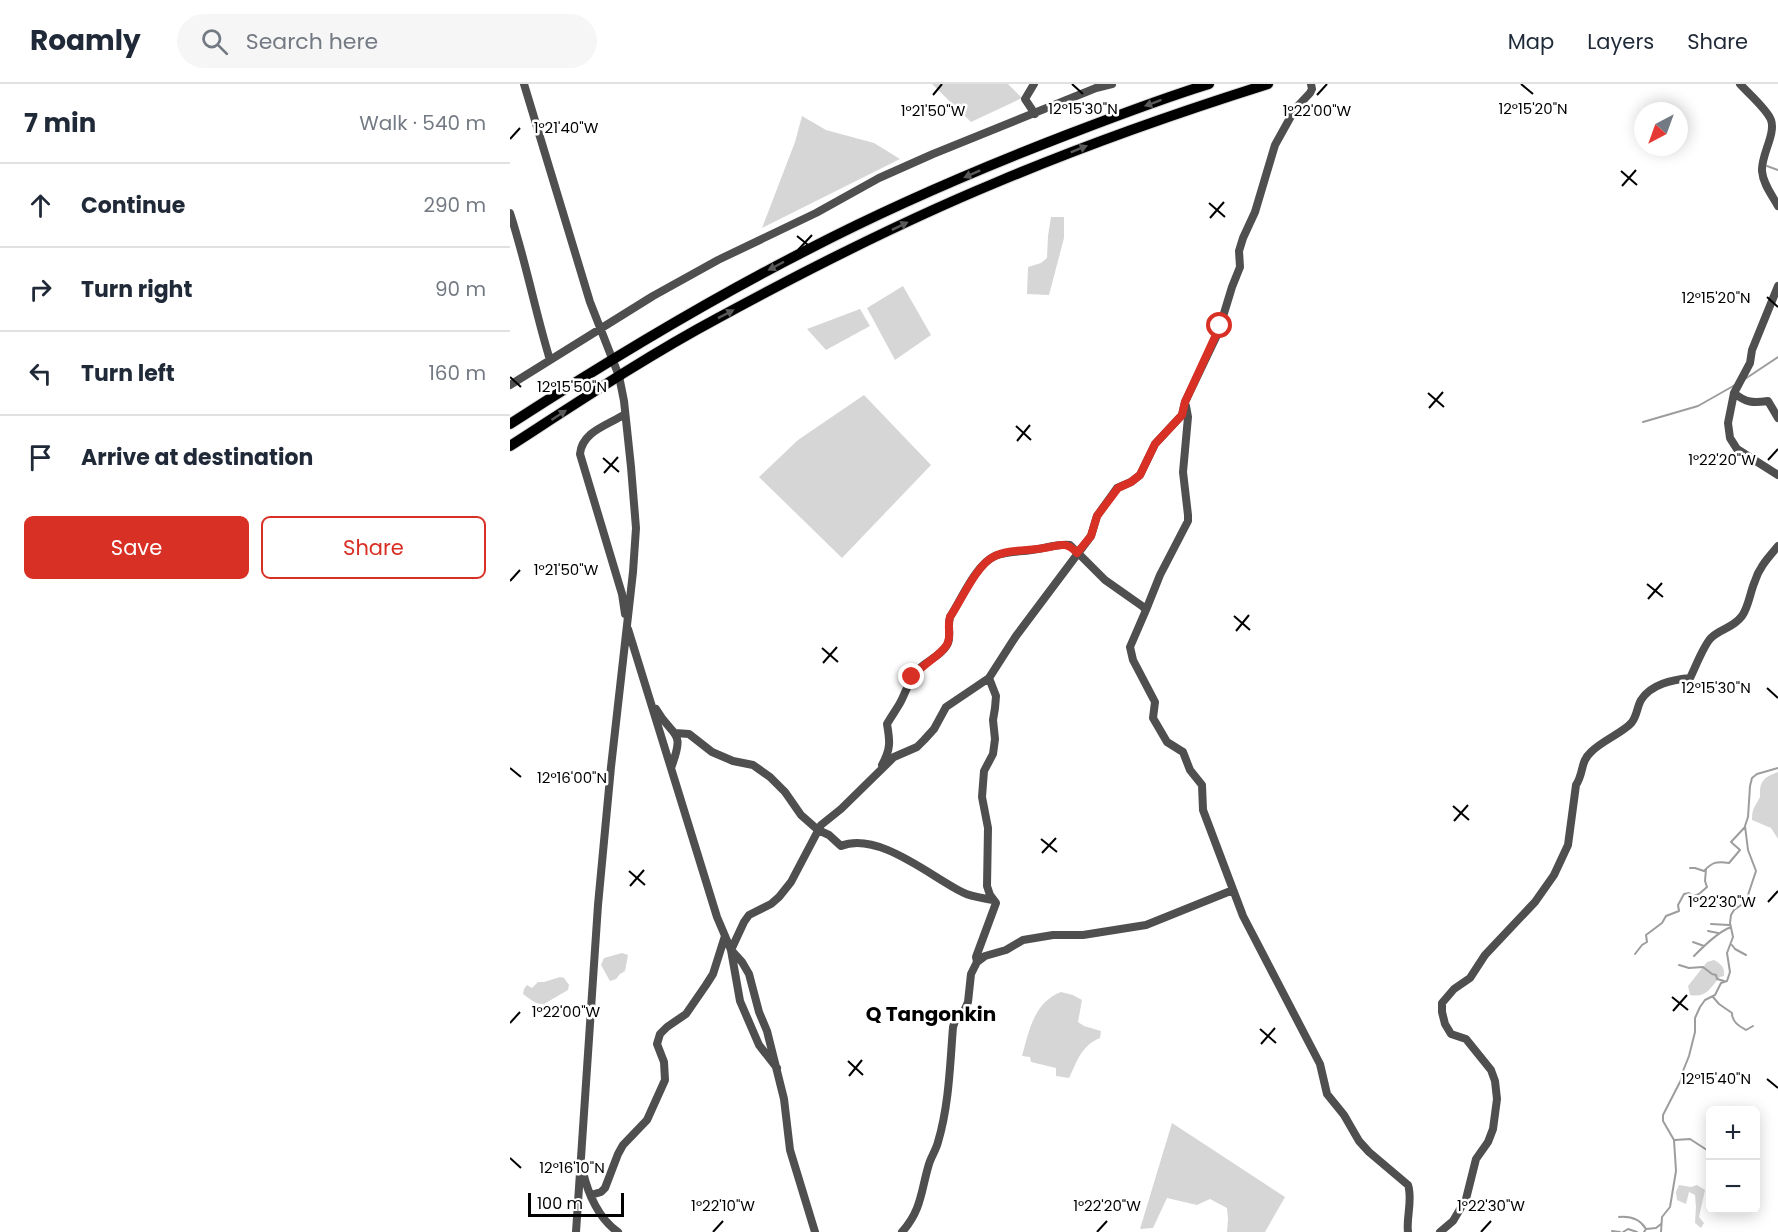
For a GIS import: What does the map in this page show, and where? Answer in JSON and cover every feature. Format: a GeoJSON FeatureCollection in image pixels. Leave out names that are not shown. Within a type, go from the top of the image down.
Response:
{"type":"FeatureCollection","features":[{"type":"Feature","properties":{"kind":"highway"},"geometry":{"type":"LineString","coordinates":[[510,424],[575,382],[711,301],[808,249],[909,201],[1011,157],[1209,84]]}},
{"type":"Feature","properties":{"kind":"highway"},"geometry":{"type":"LineString","coordinates":[[510,446],[619,376],[717,318],[912,220],[995,183],[1095,143],[1268,84]]}},
{"type":"Feature","properties":{"kind":"street"},"geometry":{"type":"LineString","coordinates":[[524,84],[590,302],[619,376],[636,528],[598,905],[576,1232]]}},
{"type":"Feature","properties":{"kind":"street"},"geometry":{"type":"LineString","coordinates":[[1034,84],[1025,99],[1035,114]]}},
{"type":"Feature","properties":{"kind":"street"},"geometry":{"type":"LineString","coordinates":[[510,385],[653,296],[718,260],[816,213],[879,178],[1096,88],[1112,84]]}},
{"type":"Feature","properties":{"kind":"street"},"geometry":{"type":"LineString","coordinates":[[731,950],[736,936],[749,915],[771,904],[791,882],[818,830],[894,757],[917,747],[934,729],[946,707],[989,678],[1016,636],[1091,536],[1097,516],[1118,488],[1140,475],[1155,444],[1182,415],[1185,402],[1218,333],[1240,267],[1239,251],[1255,212],[1275,145],[1294,109],[1310,93],[1311,84]]}},
{"type":"Feature","properties":{"kind":"street"},"geometry":{"type":"LineString","coordinates":[[1740,84],[1770,117],[1772,127],[1762,161],[1762,170],[1763,179],[1778,206]]}},
{"type":"Feature","properties":{"kind":"street"},"geometry":{"type":"LineString","coordinates":[[510,213],[550,360]]}},
{"type":"Feature","properties":{"kind":"street"},"geometry":{"type":"LineString","coordinates":[[1778,286],[1752,350],[1750,363],[1734,393],[1728,423],[1732,445],[1778,475]]}},
{"type":"Feature","properties":{"kind":"street"},"geometry":{"type":"LineString","coordinates":[[1734,393],[1750,403],[1768,401],[1778,418]]}},
{"type":"Feature","properties":{"kind":"street"},"geometry":{"type":"LineString","coordinates":[[1185,402],[1188,417],[1183,472],[1188,521],[1160,575],[1130,647],[1132,660],[1155,702],[1153,718],[1167,742],[1183,752],[1190,770],[1202,785],[1203,810],[1243,916],[1320,1064],[1327,1094],[1344,1115],[1359,1141],[1408,1185],[1411,1193],[1407,1215],[1408,1232]]}},
{"type":"Feature","properties":{"kind":"street"},"geometry":{"type":"LineString","coordinates":[[625,414],[594,430],[580,448],[580,454],[622,594],[627,625],[649,698],[717,917],[731,950],[740,1001],[759,1045],[777,1068]]}},
{"type":"Feature","properties":{"kind":"street"},"geometry":{"type":"LineString","coordinates":[[878,772],[889,753],[886,723],[900,703],[918,669],[947,646],[950,639],[948,625],[950,617],[981,566],[993,557],[1009,552],[1070,545],[1105,580],[1146,610]]}},
{"type":"Feature","properties":{"kind":"street"},"geometry":{"type":"LineString","coordinates":[[1440,1232],[1453,1221],[1466,1199],[1476,1159],[1488,1142],[1493,1129],[1497,1099],[1495,1081],[1491,1071],[1466,1039],[1451,1034],[1445,1024],[1442,1003],[1454,989],[1470,978],[1485,955],[1535,902],[1554,875],[1568,845],[1576,785],[1582,777],[1584,761],[1590,752],[1631,724],[1640,702],[1649,690],[1674,680],[1690,678],[1708,641],[1713,635],[1737,622],[1744,613],[1756,577],[1778,546]]}},
{"type":"Feature","properties":{"kind":"street"},"geometry":{"type":"LineString","coordinates":[[977,962],[976,957],[996,909],[996,903],[987,886],[988,828],[982,797],[984,771],[993,754],[994,739],[993,720],[996,696],[989,678]]}},
{"type":"Feature","properties":{"kind":"street"},"geometry":{"type":"LineString","coordinates":[[649,698],[661,719],[675,733],[679,741],[671,768]]}},
{"type":"Feature","properties":{"kind":"street"},"geometry":{"type":"LineString","coordinates":[[675,733],[689,734],[712,752],[733,761],[753,765],[785,792],[801,815],[841,846],[863,842],[894,852],[963,893],[993,900]]}},
{"type":"Feature","properties":{"kind":"street"},"geometry":{"type":"LineString","coordinates":[[902,1232],[919,1207],[929,1164],[938,1143],[947,1098],[953,1027],[968,1002],[971,974],[977,962],[985,956],[1006,950],[1023,940],[1053,935],[1083,935],[1146,925],[1233,890]]}},
{"type":"Feature","properties":{"kind":"street"},"geometry":{"type":"LineString","coordinates":[[591,1195],[605,1188],[623,1145],[647,1120],[665,1080],[664,1062],[657,1044],[660,1034],[686,1014],[706,985],[713,974],[725,936]]}},
{"type":"Feature","properties":{"kind":"street"},"geometry":{"type":"LineString","coordinates":[[731,950],[749,974],[777,1068],[784,1099],[790,1150],[815,1232]]}},
{"type":"Feature","properties":{"kind":"street"},"geometry":{"type":"LineString","coordinates":[[581,1165],[585,1183],[591,1195],[604,1218],[618,1232]]}},
{"type":"Feature","properties":{"kind":"shaded area"},"geometry":{"type":"Polygon","coordinates":[[[932,84],[1008,84],[1022,98],[971,122],[932,84]]]}},
{"type":"Feature","properties":{"kind":"shaded area"},"geometry":{"type":"Polygon","coordinates":[[[802,116],[826,130],[874,143],[900,159],[762,228],[795,142],[802,116]]]}},
{"type":"Feature","properties":{"kind":"shaded area"},"geometry":{"type":"Polygon","coordinates":[[[1051,217],[1064,217],[1064,238],[1049,295],[1027,294],[1028,267],[1041,263],[1047,258],[1051,217]]]}},
{"type":"Feature","properties":{"kind":"shaded area"},"geometry":{"type":"Polygon","coordinates":[[[903,286],[931,335],[895,360],[867,308],[903,286]]]}},
{"type":"Feature","properties":{"kind":"shaded area"},"geometry":{"type":"Polygon","coordinates":[[[860,309],[870,326],[826,350],[807,329],[860,309]]]}},
{"type":"Feature","properties":{"kind":"shaded area"},"geometry":{"type":"Polygon","coordinates":[[[864,395],[931,465],[842,558],[759,477],[798,440],[864,395]]]}},
{"type":"Feature","properties":{"kind":"shaded area"},"geometry":{"type":"Polygon","coordinates":[[[1778,772],[1778,839],[1771,828],[1752,820],[1762,783],[1766,778],[1778,772]]]}},
{"type":"Feature","properties":{"kind":"shaded area"},"geometry":{"type":"Polygon","coordinates":[[[622,953],[628,955],[625,971],[610,981],[601,965],[604,958],[622,953]]]}},
{"type":"Feature","properties":{"kind":"shaded area"},"geometry":{"type":"Polygon","coordinates":[[[1714,960],[1722,966],[1724,976],[1720,977],[1704,994],[1690,995],[1688,986],[1707,962],[1714,960]]]}},
{"type":"Feature","properties":{"kind":"shaded area"},"geometry":{"type":"Polygon","coordinates":[[[564,978],[569,985],[568,990],[544,1004],[536,1003],[523,994],[527,985],[532,988],[538,982],[564,978]]]}},
{"type":"Feature","properties":{"kind":"shaded area"},"geometry":{"type":"Polygon","coordinates":[[[1061,992],[1082,1000],[1078,1022],[1101,1031],[1100,1038],[1088,1045],[1081,1054],[1069,1078],[1056,1076],[1056,1068],[1031,1062],[1030,1057],[1022,1056],[1034,1018],[1044,1003],[1061,992]]]}},
{"type":"Feature","properties":{"kind":"shaded area"},"geometry":{"type":"Polygon","coordinates":[[[1172,1123],[1285,1197],[1265,1232],[1227,1232],[1227,1208],[1210,1199],[1197,1205],[1167,1198],[1153,1228],[1140,1229],[1172,1123]]]}},
{"type":"Feature","properties":{"kind":"shaded area"},"geometry":{"type":"Polygon","coordinates":[[[1679,1185],[1691,1187],[1697,1185],[1705,1190],[1699,1217],[1704,1223],[1701,1228],[1695,1223],[1695,1195],[1689,1192],[1686,1204],[1677,1200],[1676,1192],[1679,1185]]]}},
{"type":"Feature","properties":{"kind":"waterway"},"geometry":{"type":"LineString","coordinates":[[1767,166],[1778,170]]}},
{"type":"Feature","properties":{"kind":"waterway"},"geometry":{"type":"LineString","coordinates":[[1745,379],[1778,357]]}},
{"type":"Feature","properties":{"kind":"waterway"},"geometry":{"type":"LineString","coordinates":[[1643,422],[1698,406],[1735,385]]}},
{"type":"Feature","properties":{"kind":"waterway"},"geometry":{"type":"LineString","coordinates":[[1661,1232],[1662,1217],[1670,1207],[1676,1171],[1674,1140],[1663,1121],[1663,1115],[1681,1080],[1695,1032],[1695,1018],[1700,1007],[1705,1000],[1715,995],[1721,983],[1727,981],[1730,972],[1727,953],[1733,937],[1731,915],[1744,903],[1756,871],[1748,850],[1745,826],[1752,778],[1757,774],[1778,768]]}},
{"type":"Feature","properties":{"kind":"waterway"},"geometry":{"type":"LineString","coordinates":[[1690,868],[1704,871],[1715,863],[1729,863],[1740,850],[1731,842],[1745,827]]}},
{"type":"Feature","properties":{"kind":"waterway"},"geometry":{"type":"LineString","coordinates":[[1635,954],[1647,942],[1646,935],[1662,923],[1666,916],[1679,911],[1678,905],[1684,894],[1689,893],[1694,896],[1707,887],[1706,869]]}},
{"type":"Feature","properties":{"kind":"waterway"},"geometry":{"type":"LineString","coordinates":[[1710,907],[1723,902],[1737,906]]}},
{"type":"Feature","properties":{"kind":"waterway"},"geometry":{"type":"LineString","coordinates":[[1711,924],[1729,925]]}},
{"type":"Feature","properties":{"kind":"waterway"},"geometry":{"type":"LineString","coordinates":[[1694,956],[1716,936],[1731,927]]}},
{"type":"Feature","properties":{"kind":"waterway"},"geometry":{"type":"LineString","coordinates":[[1708,931],[1718,933]]}},
{"type":"Feature","properties":{"kind":"waterway"},"geometry":{"type":"LineString","coordinates":[[1693,942],[1704,946]]}},
{"type":"Feature","properties":{"kind":"waterway"},"geometry":{"type":"LineString","coordinates":[[1732,945],[1746,955]]}},
{"type":"Feature","properties":{"kind":"waterway"},"geometry":{"type":"LineString","coordinates":[[1679,965],[1689,968],[1703,967],[1716,975],[1717,979],[1724,981]]}},
{"type":"Feature","properties":{"kind":"waterway"},"geometry":{"type":"LineString","coordinates":[[1713,997],[1732,1013],[1738,1025],[1746,1030],[1753,1026]]}},
{"type":"Feature","properties":{"kind":"waterway"},"geometry":{"type":"LineString","coordinates":[[1675,1140],[1690,1139],[1706,1149]]}},
{"type":"Feature","properties":{"kind":"waterway"},"geometry":{"type":"LineString","coordinates":[[1619,1217],[1634,1219],[1646,1229]]}},
{"type":"Feature","properties":{"kind":"waterway"},"geometry":{"type":"LineString","coordinates":[[1644,1232],[1646,1229],[1656,1228],[1661,1224]]}},
{"type":"Feature","properties":{"kind":"waterway"},"geometry":{"type":"LineString","coordinates":[[1623,1232],[1628,1229],[1637,1232]]}},
{"type":"Feature","properties":{"kind":"waterway"},"geometry":{"type":"LineString","coordinates":[[1612,1231],[1620,1232]]}},
{"type":"Feature","properties":{"kind":"district","name":"Q Tangonkin"},"geometry":{"type":"Point","coordinates":[931,1014]}},
{"type":"Feature","properties":{"kind":"route"},"geometry":{"type":"LineString","coordinates":[[912,677],[918,669],[947,646],[950,639],[948,625],[950,617],[981,566],[993,557],[1009,552],[1064,544],[1070,545],[1077,553],[1091,536],[1097,516],[1118,488],[1140,475],[1155,444],[1182,415],[1185,402],[1220,326]]}}]}
